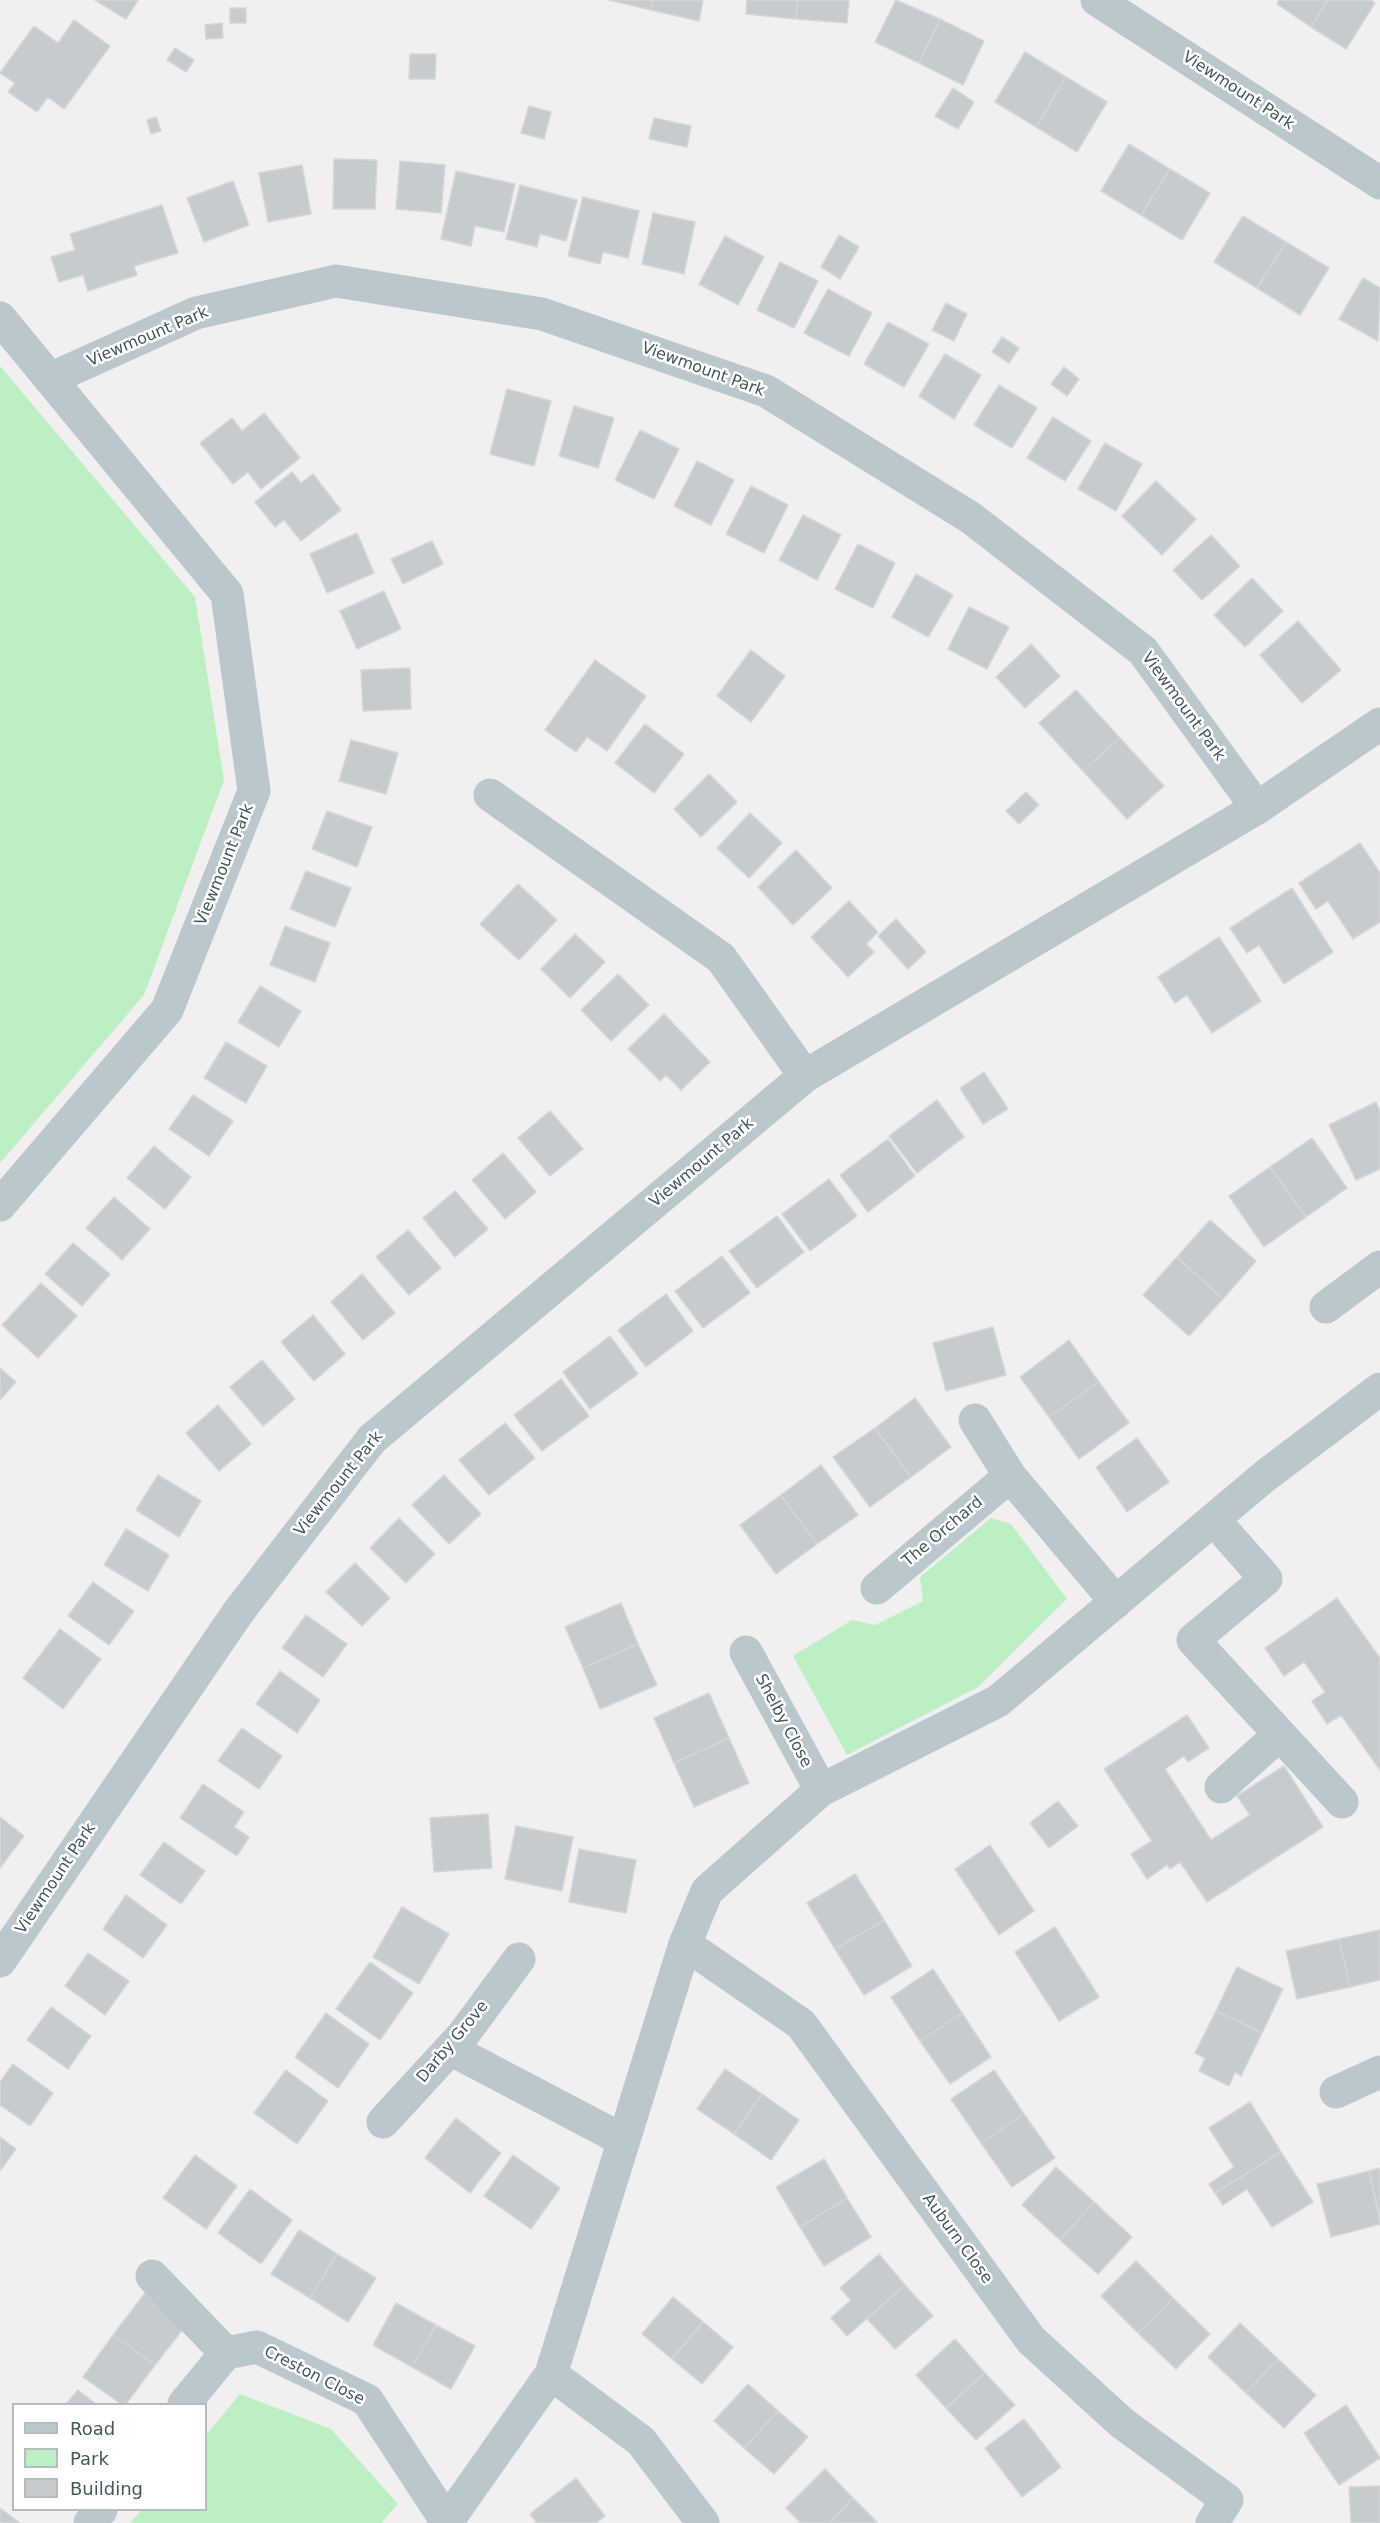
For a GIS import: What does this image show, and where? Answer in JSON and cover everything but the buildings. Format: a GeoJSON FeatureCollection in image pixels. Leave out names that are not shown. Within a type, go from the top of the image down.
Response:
{"type":"FeatureCollection","features":[{"type":"Feature","properties":{"kind":"street","name":"Viewmount Park"},"geometry":{"type":"LineString","coordinates":[[1097,0],[1380,183]]}},
{"type":"Feature","properties":{"kind":"street","name":"Viewmount Park"},"geometry":{"type":"LineString","coordinates":[[50,379],[196,313],[336,281],[542,314],[766,392],[971,518],[1143,651],[1257,808]]}},
{"type":"Feature","properties":{"kind":"street","name":"Viewmount Park"},"geometry":{"type":"LineString","coordinates":[[0,318],[227,594],[254,790],[167,1010],[0,1205]]}},
{"type":"Feature","properties":{"kind":"street","name":"Viewmount Park"},"geometry":{"type":"LineString","coordinates":[[0,1961],[239,1611],[372,1439],[806,1076],[1257,808],[1380,724]]}},
{"type":"Feature","properties":{"kind":"street"},"geometry":{"type":"LineString","coordinates":[[490,795],[721,958],[806,1076]]}},
{"type":"Feature","properties":{"kind":"street"},"geometry":{"type":"LineString","coordinates":[[1326,1307],[1376,1276]]}},
{"type":"Feature","properties":{"kind":"street"},"geometry":{"type":"LineString","coordinates":[[447,2522],[551,2374],[685,1944],[706,1891],[821,1790],[998,1701],[1265,1476],[1380,1389]]}},
{"type":"Feature","properties":{"kind":"street"},"geometry":{"type":"LineString","coordinates":[[975,1420],[1010,1476],[1116,1602]]}},
{"type":"Feature","properties":{"kind":"street","name":"The Orchard"},"geometry":{"type":"LineString","coordinates":[[877,1588],[1010,1476]]}},
{"type":"Feature","properties":{"kind":"street"},"geometry":{"type":"LineString","coordinates":[[1214,1520],[1266,1579],[1193,1640],[1342,1802]]}},
{"type":"Feature","properties":{"kind":"street","name":"Shelby Close"},"geometry":{"type":"LineString","coordinates":[[746,1652],[821,1790]]}},
{"type":"Feature","properties":{"kind":"street"},"geometry":{"type":"LineString","coordinates":[[1221,1787],[1279,1735]]}},
{"type":"Feature","properties":{"kind":"street","name":"Auburn Close"},"geometry":{"type":"LineString","coordinates":[[685,1944],[801,2024],[1031,2340],[1122,2423],[1227,2500],[1212,2523]]}},
{"type":"Feature","properties":{"kind":"street","name":"Darby Grove"},"geometry":{"type":"LineString","coordinates":[[383,2122],[450,2049],[519,1959]]}},
{"type":"Feature","properties":{"kind":"street"},"geometry":{"type":"LineString","coordinates":[[450,2049],[623,2140]]}},
{"type":"Feature","properties":{"kind":"street"},"geometry":{"type":"LineString","coordinates":[[1336,2092],[1380,2072]]}},
{"type":"Feature","properties":{"kind":"street"},"geometry":{"type":"LineString","coordinates":[[152,2276],[226,2352],[185,2403]]}},
{"type":"Feature","properties":{"kind":"street","name":"Creston Close"},"geometry":{"type":"LineString","coordinates":[[226,2352],[257,2347],[367,2400],[447,2522]]}},
{"type":"Feature","properties":{"kind":"street"},"geometry":{"type":"LineString","coordinates":[[551,2374],[641,2441],[704,2523]]}},
{"type":"Feature","properties":{"kind":"street"},"geometry":{"type":"LineString","coordinates":[[90,2523],[100,2511]]}},
{"type":"Feature","properties":{"kind":"green space"},"geometry":{"type":"Polygon","coordinates":[[[0,366],[195,597],[224,780],[144,995],[0,1163],[0,366]]]}},
{"type":"Feature","properties":{"kind":"green space"},"geometry":{"type":"Polygon","coordinates":[[[991,1518],[1011,1524],[1067,1599],[978,1687],[847,1755],[793,1656],[852,1620],[875,1625],[923,1601],[920,1577],[991,1518]]]}},
{"type":"Feature","properties":{"kind":"green space"},"geometry":{"type":"Polygon","coordinates":[[[240,2394],[331,2429],[398,2504],[381,2523],[130,2523],[141,2511],[207,2511],[207,2434],[240,2394]]]}}]}
